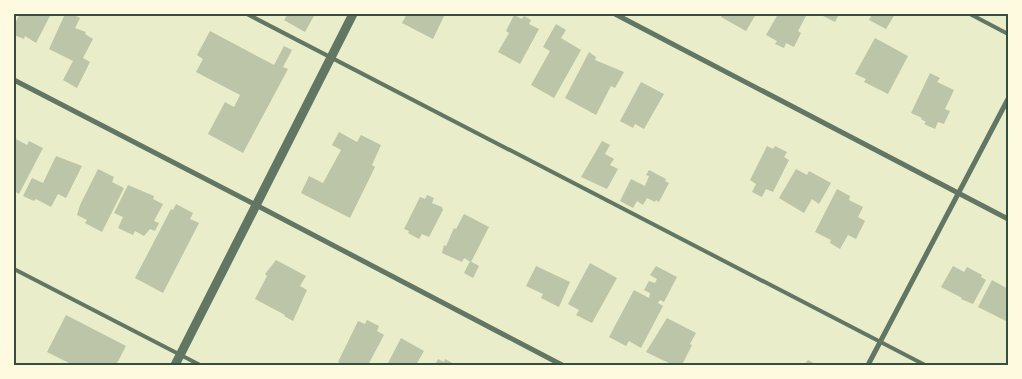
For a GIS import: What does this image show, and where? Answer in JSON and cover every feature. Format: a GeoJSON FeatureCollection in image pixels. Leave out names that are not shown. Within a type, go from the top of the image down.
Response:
{"type":"FeatureCollection","features":[{"type":"Feature","properties":{"kind":"street"},"geometry":{"type":"LineString","coordinates":[[175,365],[353,14]]}},
{"type":"Feature","properties":{"kind":"street"},"geometry":{"type":"LineString","coordinates":[[615,14],[1008,220]]}},
{"type":"Feature","properties":{"kind":"street"},"geometry":{"type":"LineString","coordinates":[[14,80],[562,365]]}},
{"type":"Feature","properties":{"kind":"street"},"geometry":{"type":"LineString","coordinates":[[868,365],[1008,99]]}},
{"type":"Feature","properties":{"kind":"lane"},"geometry":{"type":"LineString","coordinates":[[246,14],[924,365]]}},
{"type":"Feature","properties":{"kind":"lane"},"geometry":{"type":"LineString","coordinates":[[970,14],[1008,34]]}},
{"type":"Feature","properties":{"kind":"lane"},"geometry":{"type":"LineString","coordinates":[[14,270],[200,365]]}},
{"type":"Feature","properties":{"kind":"building"},"geometry":{"type":"Polygon","coordinates":[[[20,14],[51,14],[36,43],[25,36],[24,39],[14,35],[14,25],[20,14]]]}},
{"type":"Feature","properties":{"kind":"building"},"geometry":{"type":"Polygon","coordinates":[[[65,14],[72,14],[80,18],[75,28],[86,32],[85,34],[93,39],[83,58],[90,62],[77,88],[63,80],[73,61],[49,49],[65,14]]]}},
{"type":"Feature","properties":{"kind":"building"},"geometry":{"type":"Polygon","coordinates":[[[288,14],[315,14],[305,32],[284,20],[288,14]]]}},
{"type":"Feature","properties":{"kind":"building"},"geometry":{"type":"Polygon","coordinates":[[[407,14],[445,14],[433,39],[402,23],[407,14]]]}},
{"type":"Feature","properties":{"kind":"building"},"geometry":{"type":"Polygon","coordinates":[[[723,14],[756,14],[746,31],[721,17],[723,14]]]}},
{"type":"Feature","properties":{"kind":"building"},"geometry":{"type":"Polygon","coordinates":[[[778,14],[807,14],[798,31],[801,33],[794,47],[786,43],[784,48],[775,44],[777,41],[766,35],[778,14]]]}},
{"type":"Feature","properties":{"kind":"building"},"geometry":{"type":"Polygon","coordinates":[[[819,14],[839,14],[835,22],[819,14]]]}},
{"type":"Feature","properties":{"kind":"building"},"geometry":{"type":"Polygon","coordinates":[[[872,14],[895,14],[886,29],[869,20],[872,14]]]}},
{"type":"Feature","properties":{"kind":"building"},"geometry":{"type":"Polygon","coordinates":[[[514,15],[522,19],[524,16],[531,20],[529,24],[539,29],[520,64],[498,52],[509,33],[506,31],[514,15]]]}},
{"type":"Feature","properties":{"kind":"building"},"geometry":{"type":"Polygon","coordinates":[[[556,24],[566,30],[561,38],[581,50],[554,98],[531,85],[550,51],[543,47],[556,24]]]}},
{"type":"Feature","properties":{"kind":"building"},"geometry":{"type":"Polygon","coordinates":[[[210,31],[274,65],[284,46],[292,50],[283,67],[288,69],[243,153],[208,134],[225,102],[234,107],[240,95],[196,72],[203,59],[197,55],[210,31]]]}},
{"type":"Feature","properties":{"kind":"building"},"geometry":{"type":"Polygon","coordinates":[[[875,38],[908,56],[888,94],[864,82],[866,79],[855,74],[875,38]]]}},
{"type":"Feature","properties":{"kind":"building"},"geometry":{"type":"Polygon","coordinates":[[[589,52],[596,57],[595,60],[624,72],[615,88],[611,86],[596,115],[565,98],[589,52]]]}},
{"type":"Feature","properties":{"kind":"building"},"geometry":{"type":"Polygon","coordinates":[[[930,73],[940,78],[937,82],[954,90],[945,109],[950,111],[944,124],[938,122],[935,129],[924,124],[926,122],[922,118],[911,113],[930,73]]]}},
{"type":"Feature","properties":{"kind":"building"},"geometry":{"type":"Polygon","coordinates":[[[641,82],[664,94],[644,129],[635,124],[633,128],[620,121],[641,82]]]}},
{"type":"Feature","properties":{"kind":"building"},"geometry":{"type":"Polygon","coordinates":[[[339,132],[357,142],[361,135],[381,145],[372,165],[375,167],[350,218],[301,193],[309,176],[323,183],[341,150],[332,145],[339,132]]]}},
{"type":"Feature","properties":{"kind":"building"},"geometry":{"type":"Polygon","coordinates":[[[14,138],[27,145],[29,141],[43,148],[19,194],[14,191],[14,138]]]}},
{"type":"Feature","properties":{"kind":"building"},"geometry":{"type":"Polygon","coordinates":[[[602,141],[610,145],[605,154],[614,159],[610,165],[618,169],[607,189],[581,177],[602,141]]]}},
{"type":"Feature","properties":{"kind":"building"},"geometry":{"type":"Polygon","coordinates":[[[767,146],[773,149],[775,146],[787,152],[784,157],[789,160],[773,192],[766,189],[762,197],[752,192],[756,184],[750,180],[767,146]]]}},
{"type":"Feature","properties":{"kind":"building"},"geometry":{"type":"Polygon","coordinates":[[[56,156],[82,166],[66,198],[58,194],[51,207],[36,199],[34,201],[23,196],[32,178],[43,183],[56,156]]]}},
{"type":"Feature","properties":{"kind":"building"},"geometry":{"type":"Polygon","coordinates":[[[98,169],[114,177],[112,182],[124,188],[102,232],[85,223],[87,220],[77,215],[98,169]]]}},
{"type":"Feature","properties":{"kind":"building"},"geometry":{"type":"Polygon","coordinates":[[[796,169],[807,175],[809,171],[831,183],[819,204],[812,199],[804,213],[779,198],[796,169]]]}},
{"type":"Feature","properties":{"kind":"building"},"geometry":{"type":"Polygon","coordinates":[[[649,170],[666,179],[665,181],[669,183],[659,202],[647,198],[643,205],[637,201],[633,208],[620,201],[631,179],[645,186],[649,176],[646,175],[649,170]]]}},
{"type":"Feature","properties":{"kind":"building"},"geometry":{"type":"Polygon","coordinates":[[[128,185],[154,196],[153,199],[163,204],[154,221],[159,223],[155,231],[150,229],[144,236],[135,231],[133,235],[118,228],[123,217],[114,213],[128,185]]]}},
{"type":"Feature","properties":{"kind":"building"},"geometry":{"type":"Polygon","coordinates":[[[837,189],[850,196],[849,200],[863,207],[858,217],[865,221],[856,239],[848,235],[840,249],[830,243],[831,240],[815,232],[837,189]]]}},
{"type":"Feature","properties":{"kind":"building"},"geometry":{"type":"Polygon","coordinates":[[[427,195],[434,198],[432,203],[442,207],[443,210],[429,237],[422,234],[419,239],[404,229],[420,197],[425,199],[427,195]]]}},
{"type":"Feature","properties":{"kind":"building"},"geometry":{"type":"Polygon","coordinates":[[[176,204],[193,213],[190,219],[199,223],[163,293],[135,278],[171,209],[173,210],[176,204]]]}},
{"type":"Feature","properties":{"kind":"building"},"geometry":{"type":"Polygon","coordinates":[[[464,214],[489,227],[471,262],[464,258],[462,262],[442,253],[444,245],[446,246],[454,228],[456,229],[464,214]]]}},
{"type":"Feature","properties":{"kind":"building"},"geometry":{"type":"Polygon","coordinates":[[[276,260],[306,276],[300,286],[307,290],[293,321],[255,299],[267,276],[265,274],[276,260]]]}},
{"type":"Feature","properties":{"kind":"building"},"geometry":{"type":"Polygon","coordinates":[[[470,261],[479,266],[473,278],[464,273],[470,261]]]}},
{"type":"Feature","properties":{"kind":"building"},"geometry":{"type":"Polygon","coordinates":[[[590,263],[617,278],[592,323],[576,315],[579,310],[568,304],[590,263]]]}},
{"type":"Feature","properties":{"kind":"building"},"geometry":{"type":"Polygon","coordinates":[[[536,266],[570,282],[559,307],[541,298],[543,294],[526,286],[536,266]]]}},
{"type":"Feature","properties":{"kind":"building"},"geometry":{"type":"Polygon","coordinates":[[[656,266],[677,277],[664,302],[660,300],[658,303],[663,306],[641,348],[629,341],[626,346],[609,337],[634,290],[649,298],[650,293],[644,290],[649,281],[655,283],[657,279],[650,275],[656,266]]]}},
{"type":"Feature","properties":{"kind":"building"},"geometry":{"type":"Polygon","coordinates":[[[953,266],[964,272],[967,267],[982,275],[981,277],[986,280],[973,304],[941,287],[953,266]]]}},
{"type":"Feature","properties":{"kind":"building"},"geometry":{"type":"Polygon","coordinates":[[[992,280],[1008,289],[1008,322],[978,307],[992,280]]]}},
{"type":"Feature","properties":{"kind":"building"},"geometry":{"type":"Polygon","coordinates":[[[66,315],[126,346],[116,365],[73,365],[47,352],[66,315]]]}},
{"type":"Feature","properties":{"kind":"building"},"geometry":{"type":"Polygon","coordinates":[[[667,318],[696,333],[682,365],[673,365],[646,352],[667,318]]]}},
{"type":"Feature","properties":{"kind":"building"},"geometry":{"type":"Polygon","coordinates":[[[367,320],[379,326],[377,331],[384,335],[368,365],[345,365],[338,362],[358,321],[365,324],[367,320]]]}},
{"type":"Feature","properties":{"kind":"building"},"geometry":{"type":"Polygon","coordinates":[[[401,338],[424,351],[416,365],[387,365],[401,338]]]}},
{"type":"Feature","properties":{"kind":"building"},"geometry":{"type":"Polygon","coordinates":[[[438,359],[444,362],[445,359],[456,365],[435,365],[438,359]]]}},
{"type":"Feature","properties":{"kind":"building"},"geometry":{"type":"Polygon","coordinates":[[[808,360],[817,365],[804,365],[808,360]]]}}]}
